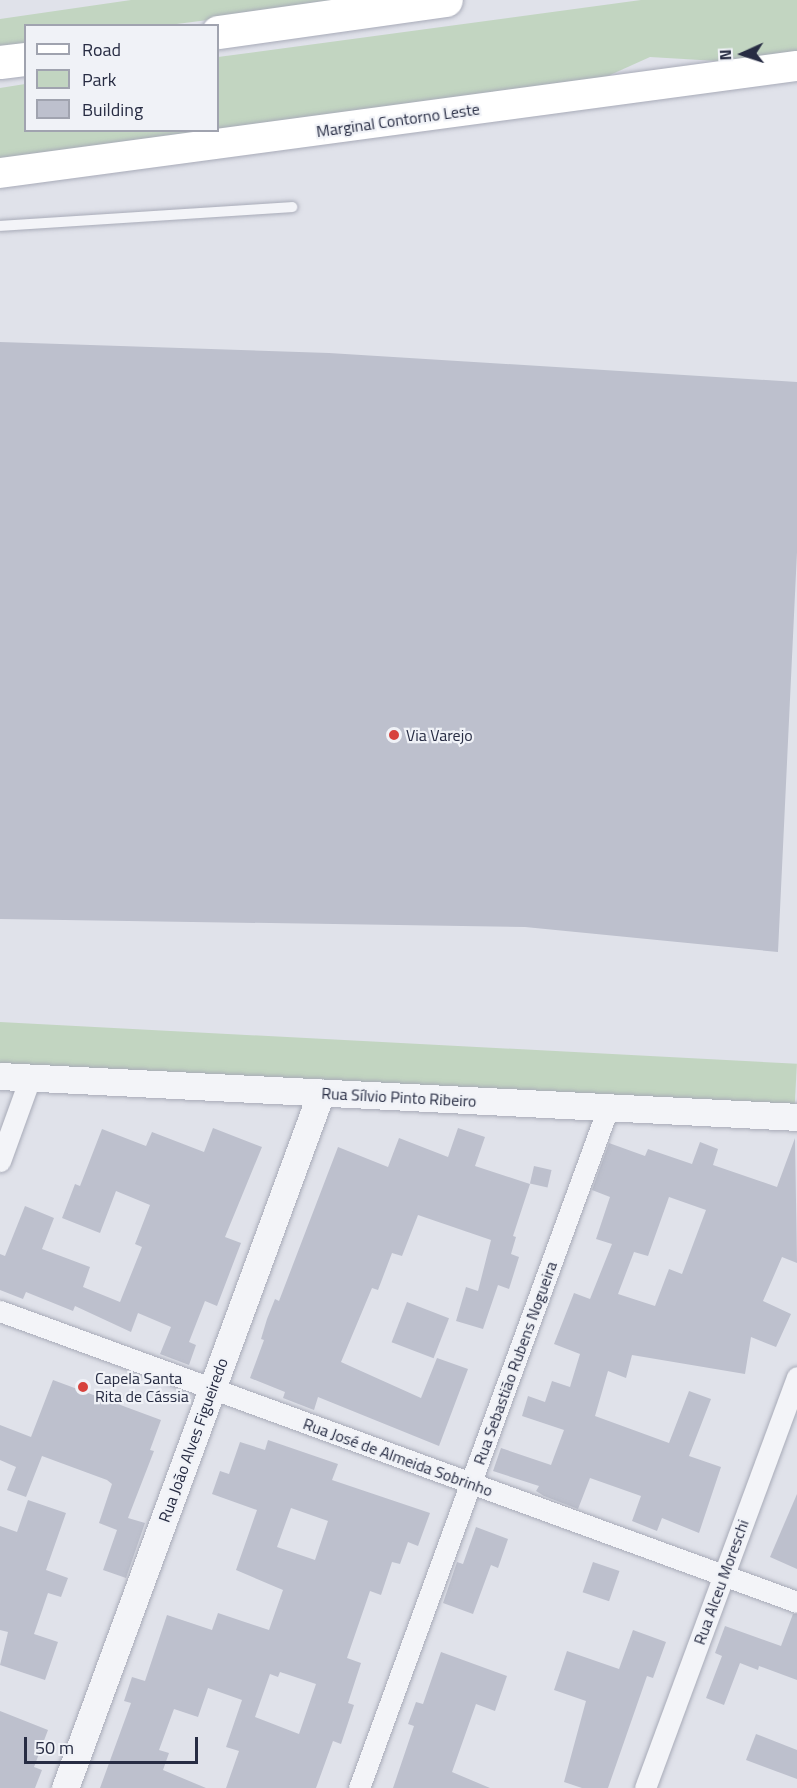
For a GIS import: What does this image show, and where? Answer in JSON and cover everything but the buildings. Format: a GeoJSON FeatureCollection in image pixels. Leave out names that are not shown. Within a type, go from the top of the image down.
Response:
{"type":"FeatureCollection","features":[{"type":"Feature","properties":{"kind":"highway"},"geometry":{"type":"LineString","coordinates":[[219,32],[446,0]]}},
{"type":"Feature","properties":{"kind":"highway"},"geometry":{"type":"LineString","coordinates":[[0,62],[24,59]]}},
{"type":"Feature","properties":{"kind":"main road","name":"Marginal Contorno Leste"},"geometry":{"type":"LineString","coordinates":[[0,173],[797,66]]}},
{"type":"Feature","properties":{"kind":"street","name":"Rua Sílvio Pinto Ribeiro"},"geometry":{"type":"LineString","coordinates":[[0,1076],[797,1118]]}},
{"type":"Feature","properties":{"kind":"street"},"geometry":{"type":"LineString","coordinates":[[0,1161],[30,1078]]}},
{"type":"Feature","properties":{"kind":"street","name":"Rua João Alves Figueiredo"},"geometry":{"type":"LineString","coordinates":[[65,1788],[321,1093]]}},
{"type":"Feature","properties":{"kind":"street","name":"Rua Sebastião Rubens Nogueira"},"geometry":{"type":"LineString","coordinates":[[359,1788],[608,1108]]}},
{"type":"Feature","properties":{"kind":"street","name":"Rua José de Almeida Sobrinho"},"geometry":{"type":"LineString","coordinates":[[0,1311],[797,1602]]}},
{"type":"Feature","properties":{"kind":"street","name":"Rua Alceu Moreschi"},"geometry":{"type":"LineString","coordinates":[[645,1788],[797,1377]]}},
{"type":"Feature","properties":{"kind":"lane"},"geometry":{"type":"LineString","coordinates":[[0,226],[292,207]]}},
{"type":"Feature","properties":{"kind":"green space"},"geometry":{"type":"Polygon","coordinates":[[[131,0],[364,0],[177,24],[24,24],[24,44],[0,48],[0,19],[131,0]]]}},
{"type":"Feature","properties":{"kind":"green space"},"geometry":{"type":"Polygon","coordinates":[[[641,0],[797,0],[797,54],[717,61],[650,57],[599,80],[0,164],[0,88],[24,84],[24,132],[219,132],[219,57],[641,0]]]}},
{"type":"Feature","properties":{"kind":"green space"},"geometry":{"type":"Polygon","coordinates":[[[0,1022],[797,1064],[794,1111],[0,1069],[0,1022]]]}},
{"type":"Feature","properties":{"kind":"place","name":"Via Varejo"},"geometry":{"type":"Point","coordinates":[394,735]}},
{"type":"Feature","properties":{"kind":"place","name":"Capela Santa Rita de Cássia"},"geometry":{"type":"Point","coordinates":[83,1387]}}]}
